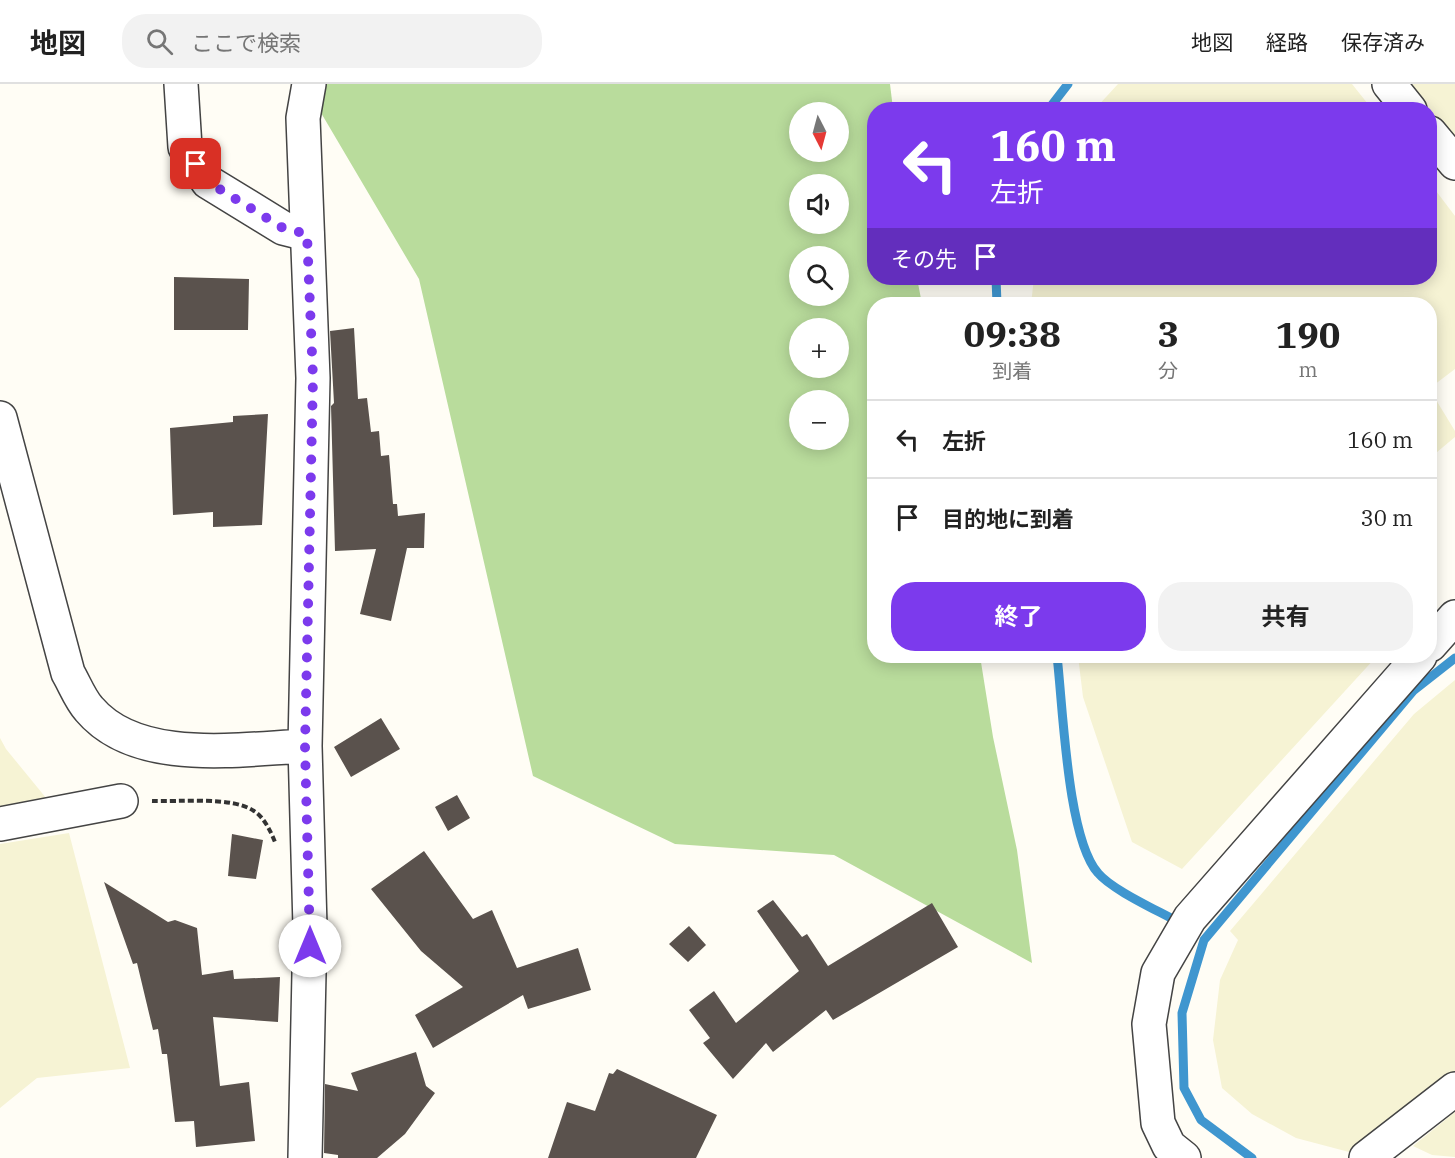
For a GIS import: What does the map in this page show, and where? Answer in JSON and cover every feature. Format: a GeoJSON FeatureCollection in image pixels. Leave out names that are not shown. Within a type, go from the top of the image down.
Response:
{"type":"FeatureCollection","features":[{"type":"Feature","properties":{"kind":"street"},"geometry":{"type":"LineString","coordinates":[[181,84],[185,147],[208,182],[283,228],[307,234]]}},
{"type":"Feature","properties":{"kind":"street"},"geometry":{"type":"LineString","coordinates":[[304,1158],[310,927],[305,746],[313,378],[303,118],[309,84]]}},
{"type":"Feature","properties":{"kind":"street"},"geometry":{"type":"LineString","coordinates":[[1389,84],[1404,102]]}},
{"type":"Feature","properties":{"kind":"street"},"geometry":{"type":"LineString","coordinates":[[1437,141],[1455,163]]}},
{"type":"Feature","properties":{"kind":"street"},"geometry":{"type":"LineString","coordinates":[[0,418],[68,673],[89,710],[120,734],[149,745],[187,750],[305,746]]}},
{"type":"Feature","properties":{"kind":"street"},"geometry":{"type":"LineString","coordinates":[[1437,637],[1455,617]]}},
{"type":"Feature","properties":{"kind":"street"},"geometry":{"type":"LineString","coordinates":[[1184,1158],[1169,1146],[1158,1123],[1149,1024],[1158,973],[1184,927],[1414,663]]}},
{"type":"Feature","properties":{"kind":"street"},"geometry":{"type":"LineString","coordinates":[[0,824],[121,801]]}},
{"type":"Feature","properties":{"kind":"street"},"geometry":{"type":"LineString","coordinates":[[1366,1158],[1455,1089]]}},
{"type":"Feature","properties":{"kind":"path"},"geometry":{"type":"LineString","coordinates":[[121,801],[237,803],[255,811],[270,830],[279,852]]}},
{"type":"Feature","properties":{"kind":"shaded area"},"geometry":{"type":"Polygon","coordinates":[[[1118,84],[1352,84],[1366,102],[1101,102],[1118,84]]]}},
{"type":"Feature","properties":{"kind":"shaded area"},"geometry":{"type":"Polygon","coordinates":[[[1403,84],[1455,84],[1455,147],[1437,125],[1437,102],[1418,102],[1403,84]]]}},
{"type":"Feature","properties":{"kind":"shaded area"},"geometry":{"type":"Polygon","coordinates":[[[1437,192],[1455,216],[1455,369],[1437,383],[1437,297],[1032,297],[1033,285],[1437,285],[1437,192]]]}},
{"type":"Feature","properties":{"kind":"shaded area"},"geometry":{"type":"Polygon","coordinates":[[[1437,401],[1455,431],[1455,437],[1437,452],[1437,401]]]}},
{"type":"Feature","properties":{"kind":"shaded area"},"geometry":{"type":"Polygon","coordinates":[[[1079,663],[1371,663],[1182,869],[1132,842],[1083,697],[1079,663]]]}},
{"type":"Feature","properties":{"kind":"shaded area"},"geometry":{"type":"Polygon","coordinates":[[[1455,680],[1455,1071],[1349,1152],[1296,1138],[1252,1114],[1222,1088],[1213,1040],[1220,980],[1238,940],[1230,931],[1414,714],[1455,680]]]}},
{"type":"Feature","properties":{"kind":"shaded area"},"geometry":{"type":"Polygon","coordinates":[[[0,738],[6,749],[51,804],[0,811],[0,738]]]}},
{"type":"Feature","properties":{"kind":"shaded area"},"geometry":{"type":"Polygon","coordinates":[[[69,833],[130,1068],[37,1078],[0,1108],[0,844],[69,833]]]}},
{"type":"Feature","properties":{"kind":"shaded area"},"geometry":{"type":"Polygon","coordinates":[[[1455,1112],[1455,1157],[1432,1155],[1413,1146],[1455,1112]]]}},
{"type":"Feature","properties":{"kind":"green space"},"geometry":{"type":"Polygon","coordinates":[[[304,84],[890,84],[892,102],[867,102],[867,285],[918,285],[921,297],[867,297],[867,663],[981,663],[993,737],[1017,850],[1032,963],[834,855],[675,844],[533,776],[419,279],[304,84]]]}},
{"type":"Feature","properties":{"kind":"building"},"geometry":{"type":"Polygon","coordinates":[[[174,277],[249,279],[248,330],[174,330],[174,277]]]}},
{"type":"Feature","properties":{"kind":"building"},"geometry":{"type":"Polygon","coordinates":[[[354,328],[358,399],[367,398],[371,432],[379,431],[381,456],[389,455],[393,504],[397,504],[398,516],[425,513],[424,548],[407,548],[391,621],[360,614],[376,549],[335,551],[331,406],[334,403],[330,331],[354,328]]]}},
{"type":"Feature","properties":{"kind":"building"},"geometry":{"type":"Polygon","coordinates":[[[268,414],[262,525],[213,527],[213,512],[173,515],[170,428],[233,422],[233,416],[268,414]]]}},
{"type":"Feature","properties":{"kind":"building"},"geometry":{"type":"Polygon","coordinates":[[[381,718],[400,749],[351,777],[334,747],[381,718]]]}},
{"type":"Feature","properties":{"kind":"building"},"geometry":{"type":"Polygon","coordinates":[[[457,795],[470,818],[448,831],[435,807],[457,795]]]}},
{"type":"Feature","properties":{"kind":"building"},"geometry":{"type":"Polygon","coordinates":[[[232,834],[263,840],[256,879],[228,876],[232,834]]]}},
{"type":"Feature","properties":{"kind":"building"},"geometry":{"type":"Polygon","coordinates":[[[424,851],[473,919],[492,910],[517,968],[578,948],[591,990],[528,1009],[523,995],[433,1048],[415,1015],[463,987],[421,951],[371,889],[424,851]]]}},
{"type":"Feature","properties":{"kind":"building"},"geometry":{"type":"Polygon","coordinates":[[[104,882],[168,922],[175,920],[197,928],[202,975],[233,970],[234,979],[280,977],[278,1022],[213,1017],[220,1086],[249,1082],[255,1141],[196,1147],[194,1121],[175,1122],[167,1054],[162,1054],[158,1029],[153,1030],[137,963],[133,964],[104,882]]]}},
{"type":"Feature","properties":{"kind":"building"},"geometry":{"type":"Polygon","coordinates":[[[773,900],[802,937],[807,934],[828,966],[932,903],[958,947],[833,1020],[826,1010],[773,1052],[766,1043],[733,1079],[703,1043],[710,1038],[689,1010],[714,991],[736,1023],[799,971],[757,911],[773,900]]]}},
{"type":"Feature","properties":{"kind":"building"},"geometry":{"type":"Polygon","coordinates":[[[689,926],[706,945],[688,962],[669,944],[689,926]]]}},
{"type":"Feature","properties":{"kind":"building"},"geometry":{"type":"Polygon","coordinates":[[[416,1052],[426,1086],[435,1093],[405,1134],[377,1158],[338,1158],[338,1155],[324,1153],[325,1084],[358,1091],[351,1073],[416,1052]]]}},
{"type":"Feature","properties":{"kind":"building"},"geometry":{"type":"Polygon","coordinates":[[[617,1069],[717,1115],[696,1158],[548,1158],[567,1102],[595,1111],[609,1073],[613,1074],[617,1069]]]}},
{"type":"Feature","properties":{"kind":"waterway"},"geometry":{"type":"LineString","coordinates":[[1054,102],[1068,84]]}},
{"type":"Feature","properties":{"kind":"waterway"},"geometry":{"type":"LineString","coordinates":[[996,285],[997,297]]}},
{"type":"Feature","properties":{"kind":"waterway"},"geometry":{"type":"LineString","coordinates":[[1252,1158],[1201,1120],[1184,1088],[1182,1013],[1204,940],[1413,691],[1455,658]]}},
{"type":"Feature","properties":{"kind":"waterway"},"geometry":{"type":"LineString","coordinates":[[1058,663],[1073,802],[1079,831],[1088,856],[1105,880],[1136,900],[1180,923]]}},
{"type":"Feature","properties":{"kind":"route"},"geometry":{"type":"LineString","coordinates":[[196,164],[208,182],[283,228],[307,234],[313,378],[305,746],[310,946]]}}]}
